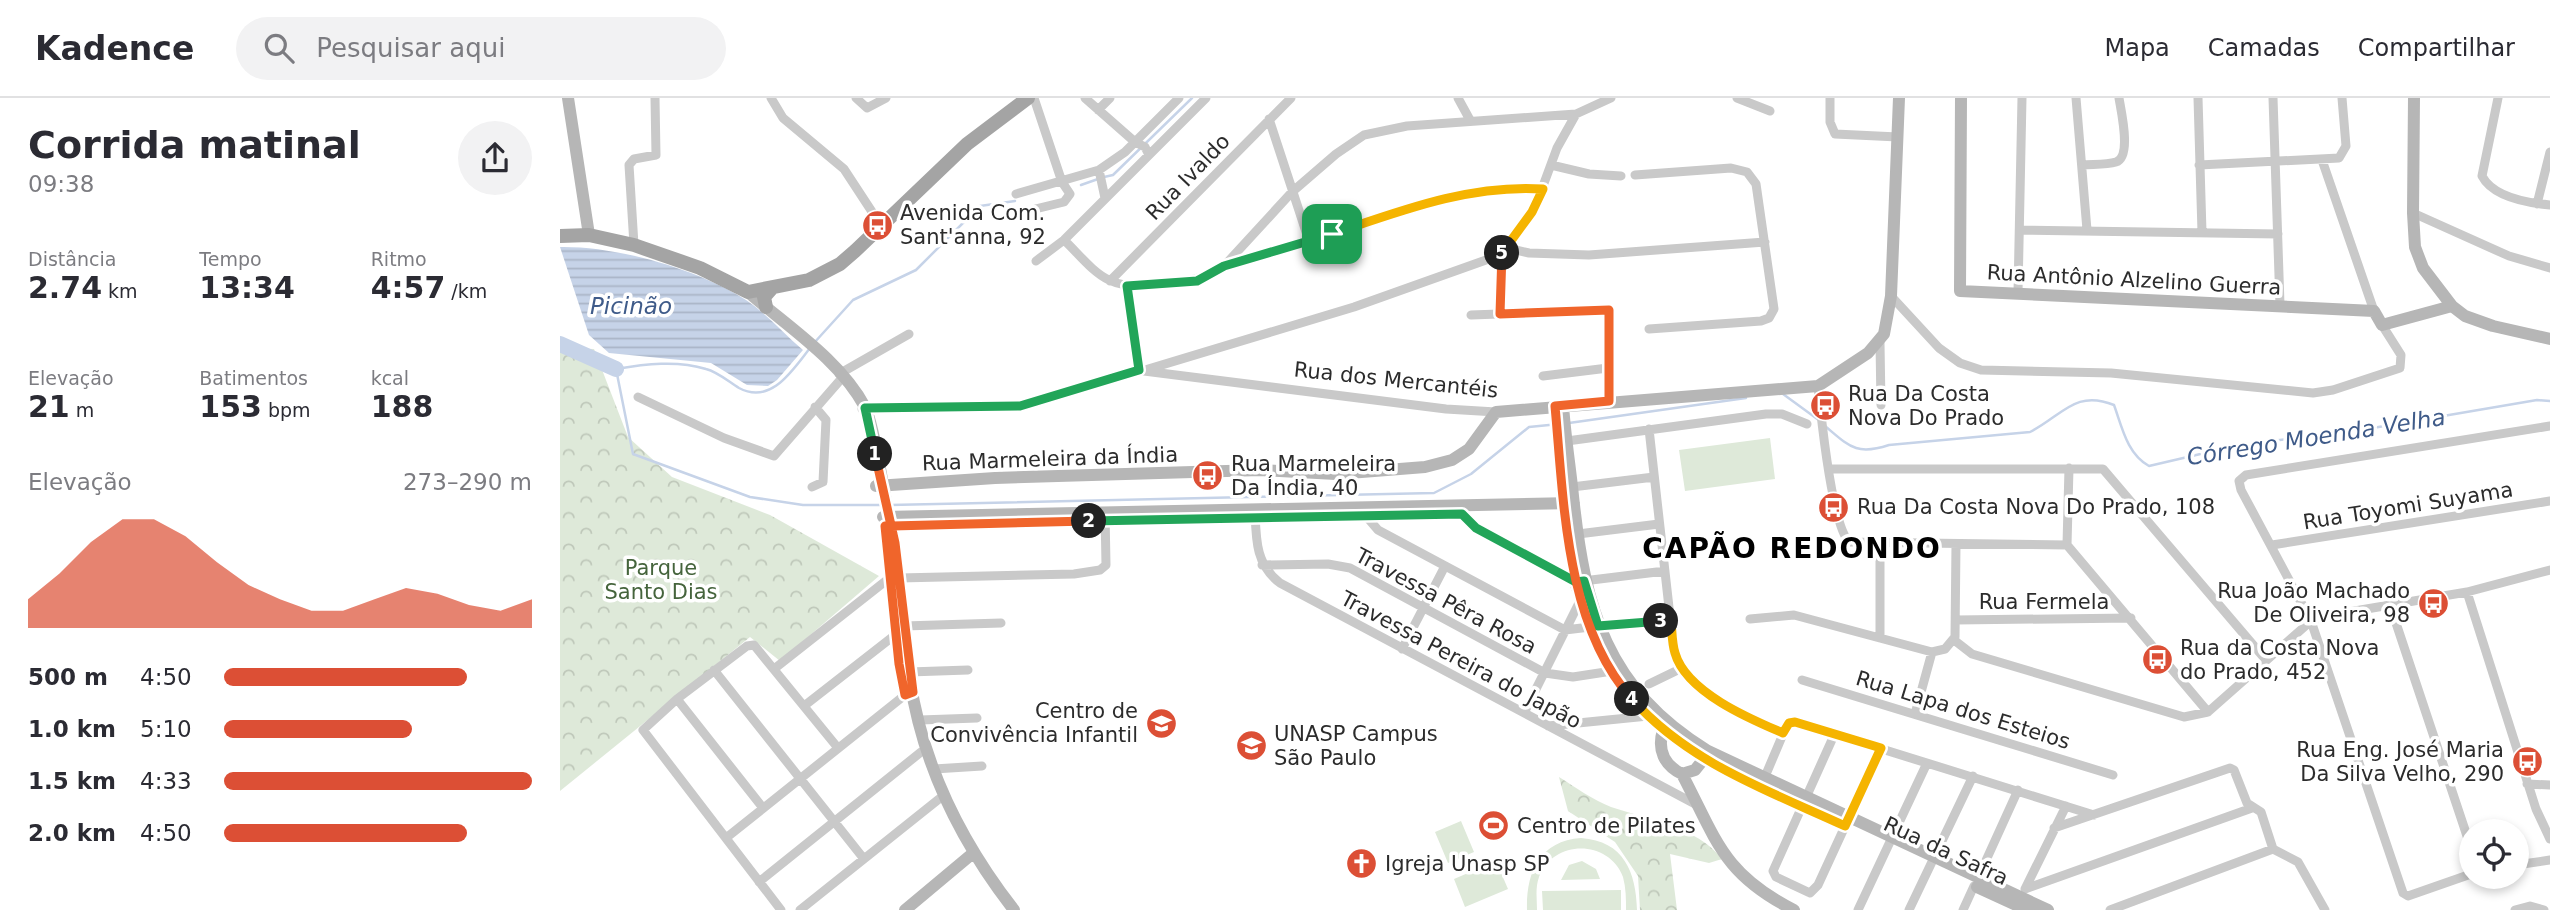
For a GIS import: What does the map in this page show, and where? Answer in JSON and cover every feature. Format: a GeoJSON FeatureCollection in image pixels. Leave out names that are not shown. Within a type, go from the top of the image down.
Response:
{"type":"FeatureCollection","features":[{"type":"Feature","properties":{"kind":"main road"},"geometry":{"type":"LineString","coordinates":[[560,236],[589,235],[635,245],[700,268],[748,292],[802,282],[828,271],[882,227],[967,144],[1028,98]]}},
{"type":"Feature","properties":{"kind":"main road"},"geometry":{"type":"LineString","coordinates":[[766,307],[764,297],[772,288]]}},
{"type":"Feature","properties":{"kind":"street"},"geometry":{"type":"LineString","coordinates":[[568,98],[589,235]]}},
{"type":"Feature","properties":{"kind":"street"},"geometry":{"type":"LineString","coordinates":[[635,245],[629,165],[632,160],[656,155],[655,98]]}},
{"type":"Feature","properties":{"kind":"street"},"geometry":{"type":"LineString","coordinates":[[856,98],[863,107],[871,108],[886,98]]}},
{"type":"Feature","properties":{"kind":"street"},"geometry":{"type":"LineString","coordinates":[[1027,211],[1067,200],[1070,194],[1062,182],[1034,98]]}},
{"type":"Feature","properties":{"kind":"street"},"geometry":{"type":"LineString","coordinates":[[1085,98],[1148,153]]}},
{"type":"Feature","properties":{"kind":"street"},"geometry":{"type":"LineString","coordinates":[[1098,110],[1110,98]]}},
{"type":"Feature","properties":{"kind":"street"},"geometry":{"type":"LineString","coordinates":[[1016,194],[1100,172],[1137,143],[1178,98]]}},
{"type":"Feature","properties":{"kind":"street"},"geometry":{"type":"LineString","coordinates":[[1036,261],[1065,240],[1104,193],[1206,98]]}},
{"type":"Feature","properties":{"kind":"street","name":"Rua Ivaldo"},"geometry":{"type":"LineString","coordinates":[[1110,281],[1291,98]]}},
{"type":"Feature","properties":{"kind":"street"},"geometry":{"type":"LineString","coordinates":[[1458,98],[1470,120]]}},
{"type":"Feature","properties":{"kind":"street"},"geometry":{"type":"LineString","coordinates":[[1224,266],[1292,192],[1351,142],[1376,130],[1470,120],[1576,114],[1611,98]]}},
{"type":"Feature","properties":{"kind":"street"},"geometry":{"type":"LineString","coordinates":[[1737,98],[1770,111]]}},
{"type":"Feature","properties":{"kind":"street"},"geometry":{"type":"LineString","coordinates":[[1830,98],[1830,122],[1835,134],[1899,137]]}},
{"type":"Feature","properties":{"kind":"street"},"geometry":{"type":"LineString","coordinates":[[1881,405],[1880,343],[1886,327],[1891,296],[1899,98]]}},
{"type":"Feature","properties":{"kind":"street","name":"Rua Antônio Alzelino Guerra"},"geometry":{"type":"LineString","coordinates":[[1961,98],[1960,291],[2374,311]]}},
{"type":"Feature","properties":{"kind":"street"},"geometry":{"type":"LineString","coordinates":[[2018,292],[2022,98]]}},
{"type":"Feature","properties":{"kind":"street"},"geometry":{"type":"LineString","coordinates":[[2076,98],[2087,230]]}},
{"type":"Feature","properties":{"kind":"street"},"geometry":{"type":"LineString","coordinates":[[2082,165],[2117,162],[2123,157],[2125,148],[2119,98]]}},
{"type":"Feature","properties":{"kind":"street"},"geometry":{"type":"LineString","coordinates":[[2198,98],[2202,232]]}},
{"type":"Feature","properties":{"kind":"street"},"geometry":{"type":"LineString","coordinates":[[2273,98],[2280,305]]}},
{"type":"Feature","properties":{"kind":"street"},"geometry":{"type":"LineString","coordinates":[[2199,165],[2339,158],[2345,151],[2346,128],[2342,98]]}},
{"type":"Feature","properties":{"kind":"street"},"geometry":{"type":"LineString","coordinates":[[2414,98],[2413,213],[2418,258],[2452,306],[2465,316],[2550,340]]}},
{"type":"Feature","properties":{"kind":"street"},"geometry":{"type":"LineString","coordinates":[[2498,98],[2482,176],[2495,189],[2537,204],[2550,205]]}},
{"type":"Feature","properties":{"kind":"street"},"geometry":{"type":"LineString","coordinates":[[774,100],[783,118],[845,169],[882,227]]}},
{"type":"Feature","properties":{"kind":"street"},"geometry":{"type":"LineString","coordinates":[[1500,314],[1503,252],[1532,212],[1576,114]]}},
{"type":"Feature","properties":{"kind":"street"},"geometry":{"type":"LineString","coordinates":[[1269,119],[1309,241]]}},
{"type":"Feature","properties":{"kind":"street"},"geometry":{"type":"LineString","coordinates":[[2537,204],[2550,152]]}},
{"type":"Feature","properties":{"kind":"street"},"geometry":{"type":"LineString","coordinates":[[1891,296],[1939,348],[1960,363],[1981,370],[2110,373],[2313,393],[2333,390],[2400,368],[2400,355],[2374,311],[2322,160]]}},
{"type":"Feature","properties":{"kind":"street"},"geometry":{"type":"LineString","coordinates":[[1551,165],[1589,174],[1621,176]]}},
{"type":"Feature","properties":{"kind":"street"},"geometry":{"type":"LineString","coordinates":[[1635,175],[1741,169],[1756,184],[1774,309],[1769,318],[1728,325],[1649,329]]}},
{"type":"Feature","properties":{"kind":"street"},"geometry":{"type":"LineString","coordinates":[[1100,172],[1104,193]]}},
{"type":"Feature","properties":{"kind":"street"},"geometry":{"type":"LineString","coordinates":[[1065,240],[1110,281],[1127,286],[1197,281],[1224,266],[1438,200],[1496,190],[1543,189]]}},
{"type":"Feature","properties":{"kind":"street"},"geometry":{"type":"LineString","coordinates":[[2413,213],[2509,256],[2550,268]]}},
{"type":"Feature","properties":{"kind":"street"},"geometry":{"type":"LineString","coordinates":[[2020,229],[2278,234]]}},
{"type":"Feature","properties":{"kind":"street"},"geometry":{"type":"LineString","coordinates":[[864,409],[1020,406],[1354,307],[1503,252],[1589,255],[1765,242]]}},
{"type":"Feature","properties":{"kind":"street"},"geometry":{"type":"LineString","coordinates":[[1127,286],[1139,370]]}},
{"type":"Feature","properties":{"kind":"street"},"geometry":{"type":"LineString","coordinates":[[748,292],[826,358],[857,396],[864,409],[886,518],[895,577],[899,630],[921,752],[939,799],[969,857],[1004,910]]}},
{"type":"Feature","properties":{"kind":"street"},"geometry":{"type":"LineString","coordinates":[[2382,324],[2452,306]]}},
{"type":"Feature","properties":{"kind":"street"},"geometry":{"type":"LineString","coordinates":[[1471,315],[1609,310],[1609,401]]}},
{"type":"Feature","properties":{"kind":"street"},"geometry":{"type":"LineString","coordinates":[[638,397],[724,438],[774,456],[841,376],[909,334]]}},
{"type":"Feature","properties":{"kind":"street","name":"Rua dos Mercantéis"},"geometry":{"type":"LineString","coordinates":[[1139,370],[1436,408],[1496,412],[1559,409],[1609,401],[1818,393],[1880,343]]}},
{"type":"Feature","properties":{"kind":"street"},"geometry":{"type":"LineString","coordinates":[[1543,376],[1608,368]]}},
{"type":"Feature","properties":{"kind":"street"},"geometry":{"type":"LineString","coordinates":[[1818,393],[1829,469],[1845,538],[1853,543],[2067,545]]}},
{"type":"Feature","properties":{"kind":"street"},"geometry":{"type":"LineString","coordinates":[[812,487],[823,482],[826,421],[815,407]]}},
{"type":"Feature","properties":{"kind":"street"},"geometry":{"type":"LineString","coordinates":[[1559,409],[1572,487],[1570,507],[1578,534],[1581,599],[1594,627],[1639,694],[1706,756],[1695,770],[1682,774]]}},
{"type":"Feature","properties":{"kind":"street","name":"Rua Marmeleira da Índia"},"geometry":{"type":"LineString","coordinates":[[880,488],[995,478],[1260,470],[1336,474],[1425,467],[1452,460],[1469,449],[1496,412]]}},
{"type":"Feature","properties":{"kind":"street"},"geometry":{"type":"LineString","coordinates":[[1564,440],[1776,413],[1807,424]]}},
{"type":"Feature","properties":{"kind":"street"},"geometry":{"type":"LineString","coordinates":[[2459,878],[2408,896],[2404,894],[2311,621],[2239,481],[2244,476],[2360,454],[2550,426]]}},
{"type":"Feature","properties":{"kind":"street"},"geometry":{"type":"LineString","coordinates":[[1649,429],[1674,652],[1682,668],[1731,709],[1783,733]]}},
{"type":"Feature","properties":{"kind":"street"},"geometry":{"type":"LineString","coordinates":[[1564,440],[1580,582],[1594,627]]}},
{"type":"Feature","properties":{"kind":"street"},"geometry":{"type":"LineString","coordinates":[[2069,468],[2067,545],[2132,618],[2208,712]]}},
{"type":"Feature","properties":{"kind":"street"},"geometry":{"type":"LineString","coordinates":[[1829,469],[2098,468],[2111,475],[2266,660]]}},
{"type":"Feature","properties":{"kind":"street"},"geometry":{"type":"LineString","coordinates":[[1572,487],[1654,477]]}},
{"type":"Feature","properties":{"kind":"street","name":"Rua Toyomi Suyama"},"geometry":{"type":"LineString","coordinates":[[2272,545],[2550,501]]}},
{"type":"Feature","properties":{"kind":"street"},"geometry":{"type":"LineString","coordinates":[[886,518],[1105,517],[1570,507]]}},
{"type":"Feature","properties":{"kind":"street"},"geometry":{"type":"LineString","coordinates":[[1255,513],[1366,516],[1460,510]]}},
{"type":"Feature","properties":{"kind":"street"},"geometry":{"type":"LineString","coordinates":[[1460,510],[1476,528],[1580,582],[1665,571]]}},
{"type":"Feature","properties":{"kind":"street"},"geometry":{"type":"LineString","coordinates":[[1255,513],[1257,545],[1262,565]]}},
{"type":"Feature","properties":{"kind":"street"},"geometry":{"type":"LineString","coordinates":[[1366,516],[1378,530],[1565,630],[1671,621]]}},
{"type":"Feature","properties":{"kind":"street"},"geometry":{"type":"LineString","coordinates":[[774,669],[895,577],[1073,574],[1100,570],[1106,565],[1105,517]]}},
{"type":"Feature","properties":{"kind":"street"},"geometry":{"type":"LineString","coordinates":[[1578,534],[1659,524]]}},
{"type":"Feature","properties":{"kind":"street"},"geometry":{"type":"LineString","coordinates":[[1750,619],[1794,615],[1932,652],[1945,649],[1954,640],[1956,544]]}},
{"type":"Feature","properties":{"kind":"street"},"geometry":{"type":"LineString","coordinates":[[1880,545],[1880,638]]}},
{"type":"Feature","properties":{"kind":"street","name":"Travessa Pêra Rosa"},"geometry":{"type":"LineString","coordinates":[[1262,565],[1339,565],[1358,572],[1545,673],[1573,677],[1612,671]]}},
{"type":"Feature","properties":{"kind":"street","name":"Travessa Pereira do Japão"},"geometry":{"type":"LineString","coordinates":[[1262,565],[1274,579],[1294,592],[1699,806]]}},
{"type":"Feature","properties":{"kind":"street"},"geometry":{"type":"LineString","coordinates":[[1402,649],[1445,566]]}},
{"type":"Feature","properties":{"kind":"street"},"geometry":{"type":"LineString","coordinates":[[1954,640],[1968,653],[2184,717],[2208,712],[2311,621],[2467,592],[2550,570]]}},
{"type":"Feature","properties":{"kind":"street"},"geometry":{"type":"LineString","coordinates":[[2467,592],[2528,784],[2550,839]]}},
{"type":"Feature","properties":{"kind":"street"},"geometry":{"type":"LineString","coordinates":[[1524,713],[1581,599]]}},
{"type":"Feature","properties":{"kind":"street"},"geometry":{"type":"LineString","coordinates":[[2390,605],[2461,819]]}},
{"type":"Feature","properties":{"kind":"street","name":"Rua Fermela"},"geometry":{"type":"LineString","coordinates":[[1956,620],[2132,618]]}},
{"type":"Feature","properties":{"kind":"street"},"geometry":{"type":"LineString","coordinates":[[804,706],[899,630],[1002,623]]}},
{"type":"Feature","properties":{"kind":"street","name":"Rua da Safra"},"geometry":{"type":"LineString","coordinates":[[1594,627],[1612,671],[1648,716],[1663,730],[1706,756],[1805,803],[2021,902],[2048,910]]}},
{"type":"Feature","properties":{"kind":"street"},"geometry":{"type":"LineString","coordinates":[[899,630],[909,672],[909,694],[949,809],[969,857],[1014,910]]}},
{"type":"Feature","properties":{"kind":"street"},"geometry":{"type":"LineString","coordinates":[[781,910],[643,732],[647,724],[677,699],[752,645],[838,748]]}},
{"type":"Feature","properties":{"kind":"street"},"geometry":{"type":"LineString","coordinates":[[1915,713],[1932,652]]}},
{"type":"Feature","properties":{"kind":"street"},"geometry":{"type":"LineString","coordinates":[[1649,684],[1682,668]]}},
{"type":"Feature","properties":{"kind":"street"},"geometry":{"type":"LineString","coordinates":[[714,670],[864,859]]}},
{"type":"Feature","properties":{"kind":"street"},"geometry":{"type":"LineString","coordinates":[[909,672],[968,670]]}},
{"type":"Feature","properties":{"kind":"street","name":"Rua Lapa dos Esteios"},"geometry":{"type":"LineString","coordinates":[[1802,680],[2113,775]]}},
{"type":"Feature","properties":{"kind":"street"},"geometry":{"type":"LineString","coordinates":[[726,838],[909,694]]}},
{"type":"Feature","properties":{"kind":"street"},"geometry":{"type":"LineString","coordinates":[[677,699],[763,808]]}},
{"type":"Feature","properties":{"kind":"street"},"geometry":{"type":"LineString","coordinates":[[1548,726],[1648,716]]}},
{"type":"Feature","properties":{"kind":"street"},"geometry":{"type":"LineString","coordinates":[[920,720],[977,718]]}},
{"type":"Feature","properties":{"kind":"street"},"geometry":{"type":"LineString","coordinates":[[1764,779],[1783,733],[1793,721],[2094,815]]}},
{"type":"Feature","properties":{"kind":"street"},"geometry":{"type":"LineString","coordinates":[[1663,730],[1663,756],[1682,774],[1723,853],[1736,871],[1760,892],[1794,910]]}},
{"type":"Feature","properties":{"kind":"street"},"geometry":{"type":"LineString","coordinates":[[1835,733],[1773,873],[1808,892],[1815,891],[1881,748]]}},
{"type":"Feature","properties":{"kind":"street"},"geometry":{"type":"LineString","coordinates":[[759,882],[921,752]]}},
{"type":"Feature","properties":{"kind":"street","name":"Rua da Safra"},"geometry":{"type":"LineString","coordinates":[[1706,756],[1764,779],[1805,803]]}},
{"type":"Feature","properties":{"kind":"street"},"geometry":{"type":"LineString","coordinates":[[1858,910],[1927,763]]}},
{"type":"Feature","properties":{"kind":"street"},"geometry":{"type":"LineString","coordinates":[[934,769],[982,766]]}},
{"type":"Feature","properties":{"kind":"street"},"geometry":{"type":"LineString","coordinates":[[2054,828],[2231,768],[2252,807],[2261,812],[2273,849],[2298,862],[2325,910]]}},
{"type":"Feature","properties":{"kind":"street"},"geometry":{"type":"LineString","coordinates":[[1909,910],[1973,776]]}},
{"type":"Feature","properties":{"kind":"street"},"geometry":{"type":"LineString","coordinates":[[2528,784],[2550,785]]}},
{"type":"Feature","properties":{"kind":"street"},"geometry":{"type":"LineString","coordinates":[[1963,910],[2018,790]]}},
{"type":"Feature","properties":{"kind":"street"},"geometry":{"type":"LineString","coordinates":[[800,910],[939,799]]}},
{"type":"Feature","properties":{"kind":"street"},"geometry":{"type":"LineString","coordinates":[[2021,902],[2066,806]]}},
{"type":"Feature","properties":{"kind":"street"},"geometry":{"type":"LineString","coordinates":[[2021,902],[2252,807]]}},
{"type":"Feature","properties":{"kind":"street"},"geometry":{"type":"LineString","coordinates":[[2110,910],[2273,849]]}},
{"type":"Feature","properties":{"kind":"street"},"geometry":{"type":"LineString","coordinates":[[905,910],[969,857]]}},
{"type":"Feature","properties":{"kind":"street"},"geometry":{"type":"LineString","coordinates":[[2529,863],[2550,860]]}},
{"type":"Feature","properties":{"kind":"street"},"geometry":{"type":"LineString","coordinates":[[2515,910],[2530,906],[2544,910]]}},
{"type":"Feature","properties":{"kind":"green space","name":"Parque Santo Dias"},"geometry":{"type":"Polygon","coordinates":[[[560,348],[594,349],[628,437],[672,477],[770,515],[879,576],[780,661],[750,637],[560,791],[560,348]]]}},
{"type":"Feature","properties":{"kind":"green space"},"geometry":{"type":"Polygon","coordinates":[[[1770,438],[1775,479],[1685,491],[1679,450],[1770,438]]]}},
{"type":"Feature","properties":{"kind":"green space"},"geometry":{"type":"Polygon","coordinates":[[[1559,777],[1611,807],[1685,831],[1711,848],[1722,859],[1709,863],[1670,854],[1677,910],[1640,910],[1638,876],[1615,842],[1568,811],[1559,777]]]}},
{"type":"Feature","properties":{"kind":"green space"},"geometry":{"type":"Polygon","coordinates":[[[1461,821],[1474,852],[1448,863],[1435,832],[1461,821]]]}},
{"type":"Feature","properties":{"kind":"green space"},"geometry":{"type":"Polygon","coordinates":[[[1581,838],[1608,845],[1625,861],[1634,883],[1637,910],[1626,910],[1624,881],[1616,865],[1594,850],[1581,848],[1568,850],[1546,865],[1538,881],[1537,910],[1527,910],[1529,884],[1538,861],[1555,845],[1581,838]]]}},
{"type":"Feature","properties":{"kind":"green space"},"geometry":{"type":"Polygon","coordinates":[[[1496,861],[1508,889],[1465,907],[1454,879],[1496,861]]]}},
{"type":"Feature","properties":{"kind":"green space"},"geometry":{"type":"Polygon","coordinates":[[[1582,861],[1596,869],[1600,879],[1561,880],[1569,865],[1582,861]]]}},
{"type":"Feature","properties":{"kind":"green space"},"geometry":{"type":"Polygon","coordinates":[[[1621,890],[1621,910],[1543,910],[1542,891],[1621,890]]]}},
{"type":"Feature","properties":{"kind":"water","name":"Picinão"},"geometry":{"type":"Polygon","coordinates":[[[560,247],[606,250],[631,255],[705,278],[753,305],[803,350],[777,380],[768,386],[747,385],[711,363],[609,353],[589,335],[560,247]]]}},
{"type":"Feature","properties":{"kind":"waterway"},"geometry":{"type":"LineString","coordinates":[[1104,177],[1113,175],[1192,98]]}},
{"type":"Feature","properties":{"kind":"waterway"},"geometry":{"type":"LineString","coordinates":[[1081,185],[1098,179]]}},
{"type":"Feature","properties":{"kind":"waterway"},"geometry":{"type":"LineString","coordinates":[[814,343],[853,300],[916,270],[980,206],[1015,201]]}},
{"type":"Feature","properties":{"kind":"waterway"},"geometry":{"type":"LineString","coordinates":[[560,344],[616,369]]}},
{"type":"Feature","properties":{"kind":"waterway","name":"Córrego Moenda Velha"},"geometry":{"type":"LineString","coordinates":[[810,348],[780,383],[761,392],[739,388],[715,372],[695,366],[661,364],[616,369],[633,454],[750,497],[803,505],[884,505]]}},
{"type":"Feature","properties":{"kind":"waterway","name":"Córrego Moenda Velha"},"geometry":{"type":"LineString","coordinates":[[1783,394],[1820,421]]}},
{"type":"Feature","properties":{"kind":"waterway","name":"Córrego Moenda Velha"},"geometry":{"type":"LineString","coordinates":[[1569,423],[1746,398]]}},
{"type":"Feature","properties":{"kind":"waterway","name":"Córrego Moenda Velha"},"geometry":{"type":"LineString","coordinates":[[1825,426],[1847,444],[1868,449],[2030,432],[2069,406],[2089,400],[2101,401],[2114,405],[2130,447],[2149,466],[2239,445],[2361,430],[2537,400],[2550,401]]}},
{"type":"Feature","properties":{"kind":"waterway","name":"Córrego Moenda Velha"},"geometry":{"type":"LineString","coordinates":[[890,505],[1434,493],[1471,474],[1529,427],[1559,424]]}},
{"type":"Feature","properties":{"kind":"place","name":"Avenida Com. Sant'anna, 92"},"geometry":{"type":"Point","coordinates":[877,225]}},
{"type":"Feature","properties":{"kind":"place","name":"Rua Da Costa Nova Do Prado"},"geometry":{"type":"Point","coordinates":[1825,406]}},
{"type":"Feature","properties":{"kind":"place","name":"Rua Marmeleira Da Índia, 40"},"geometry":{"type":"Point","coordinates":[1208,476]}},
{"type":"Feature","properties":{"kind":"place","name":"Rua Da Costa Nova Do Prado, 108"},"geometry":{"type":"Point","coordinates":[1834,507]}},
{"type":"Feature","properties":{"kind":"place","name":"Rua João Machado De Oliveira, 98"},"geometry":{"type":"Point","coordinates":[2433,603]}},
{"type":"Feature","properties":{"kind":"place","name":"Rua da Costa Nova do Prado, 452"},"geometry":{"type":"Point","coordinates":[2157,660]}},
{"type":"Feature","properties":{"kind":"place","name":"Centro de Convivência Infantil"},"geometry":{"type":"Point","coordinates":[1161,723]}},
{"type":"Feature","properties":{"kind":"place","name":"UNASP Campus São Paulo"},"geometry":{"type":"Point","coordinates":[1251,746]}},
{"type":"Feature","properties":{"kind":"place","name":"Rua Eng. José Maria Da Silva Velho, 290"},"geometry":{"type":"Point","coordinates":[2527,762]}},
{"type":"Feature","properties":{"kind":"place","name":"Centro de Pilates"},"geometry":{"type":"Point","coordinates":[1494,826]}},
{"type":"Feature","properties":{"kind":"place","name":"Igreja Unasp SP"},"geometry":{"type":"Point","coordinates":[1362,864]}},
{"type":"Feature","properties":{"kind":"district","name":"CAPÃO REDONDO"},"geometry":{"type":"Point","coordinates":[1792,548]}},
{"type":"Feature","properties":{"kind":"route"},"geometry":{"type":"LineString","coordinates":[[1332,234],[1224,266],[1197,281],[1127,286],[1139,370],[1020,406],[865,408],[892,526],[895,543],[913,692],[905,695],[895,635],[892,576],[885,526],[892,526],[978,523],[1462,514],[1476,528],[1576,582],[1584,581],[1598,626],[1671,621],[1674,652],[1682,668],[1731,709],[1783,733],[1793,721],[1881,748],[1845,826],[1725,770],[1689,750],[1663,730],[1627,693],[1601,652],[1576,582],[1555,406],[1609,401],[1609,310],[1605,308],[1500,314],[1500,255],[1532,212],[1543,189],[1496,190],[1438,200],[1332,234]]}}]}
